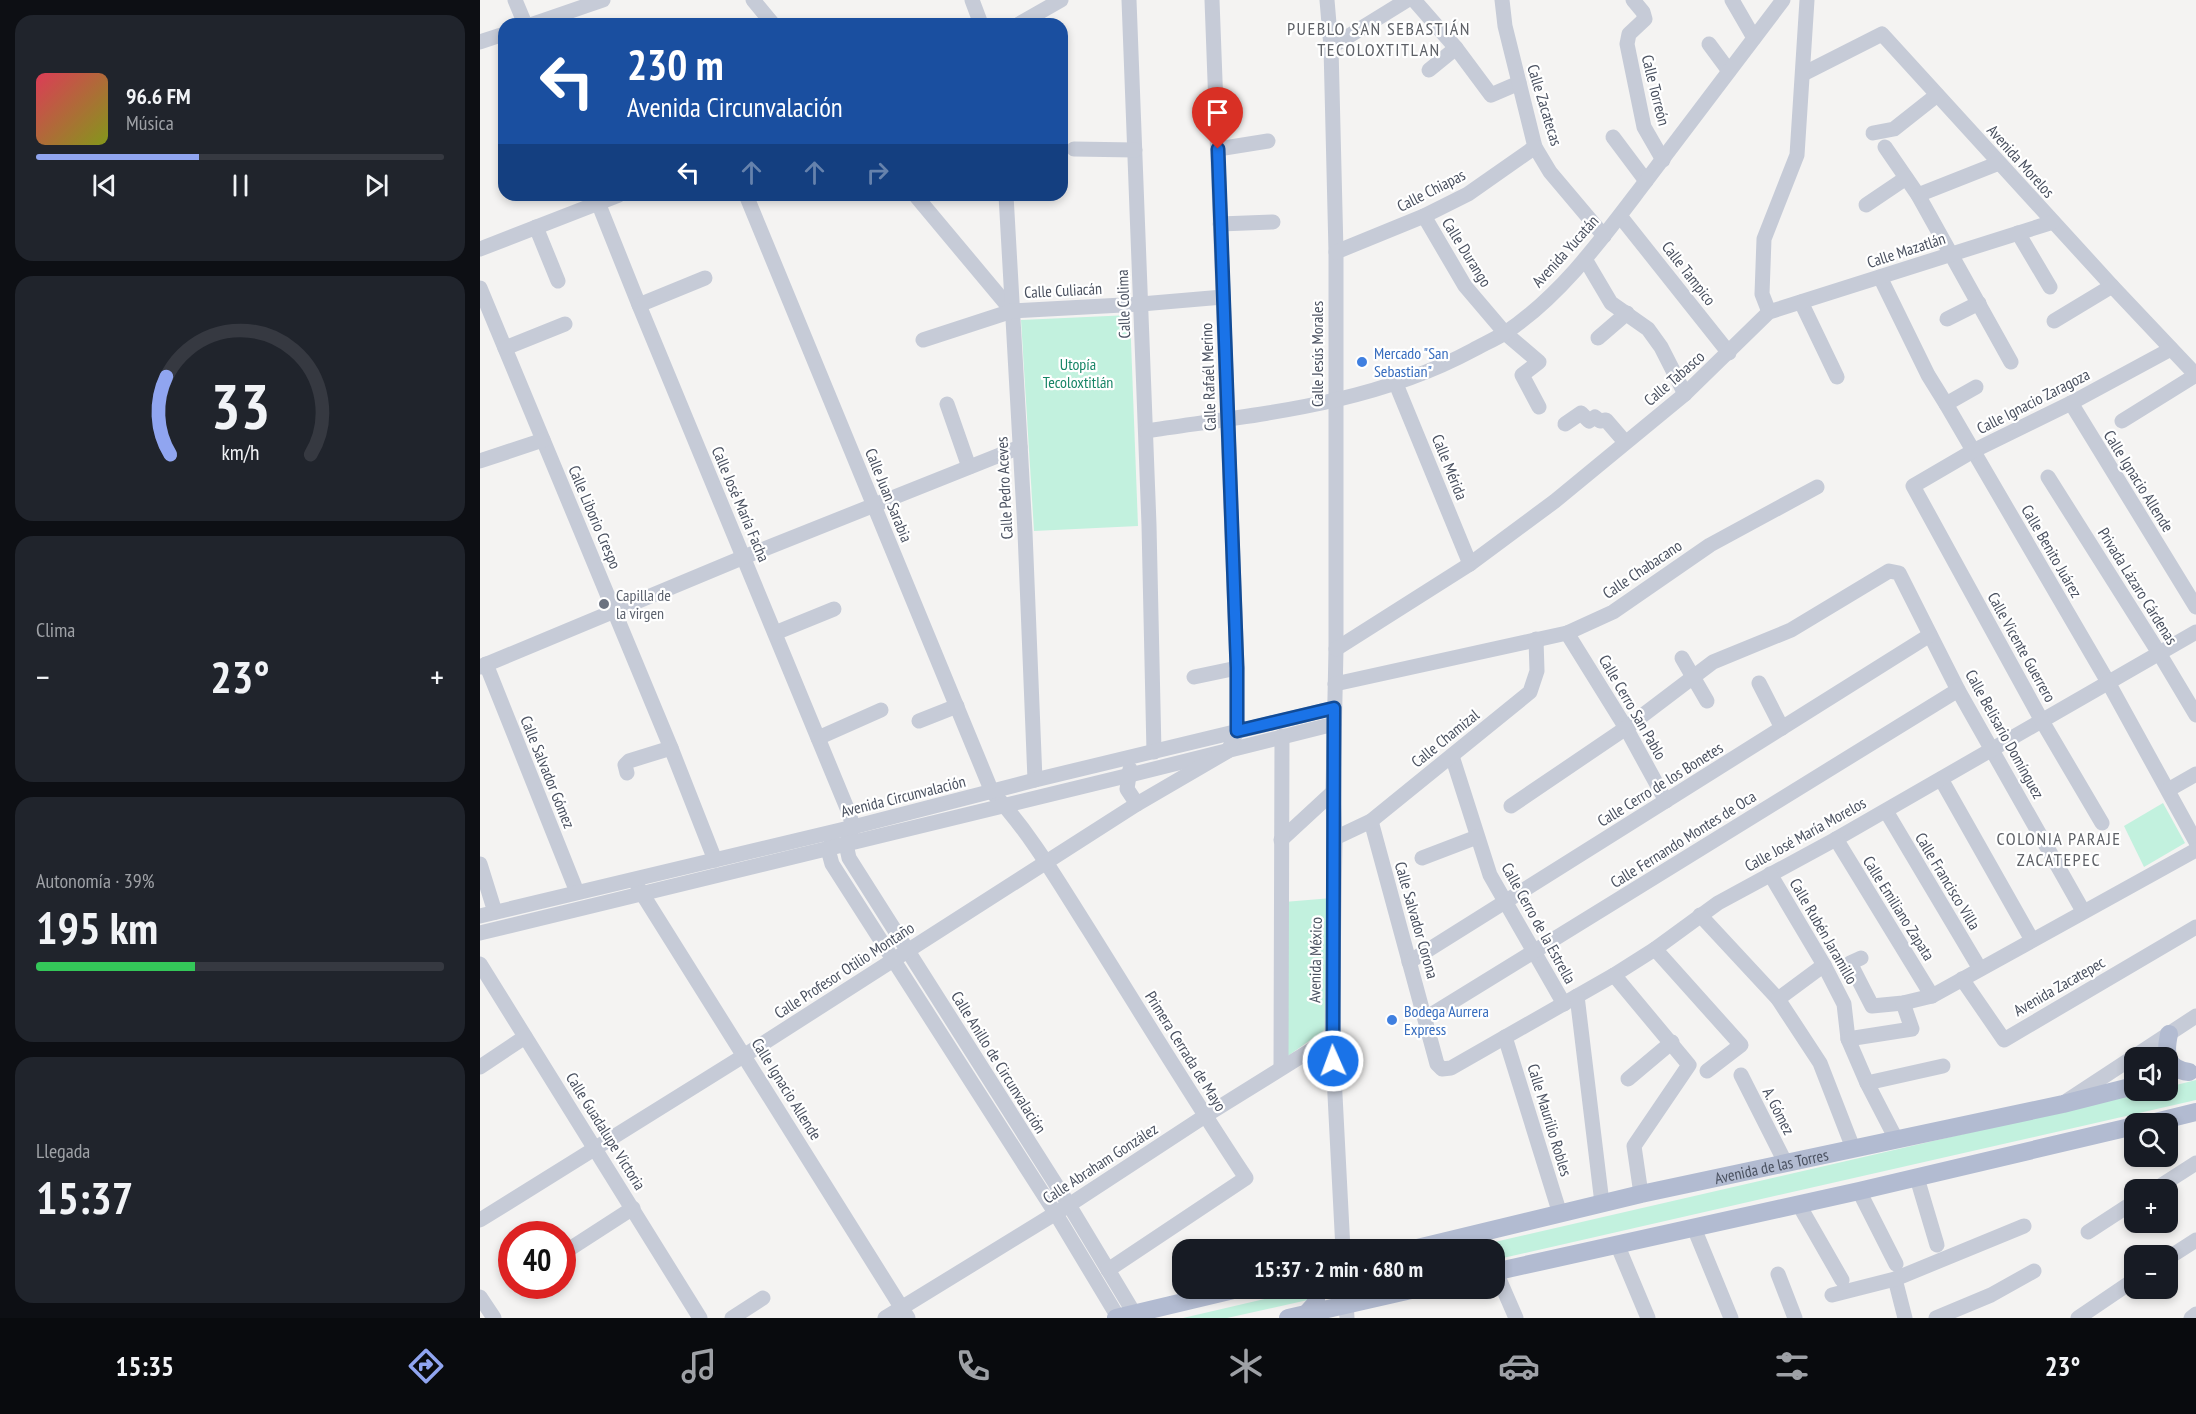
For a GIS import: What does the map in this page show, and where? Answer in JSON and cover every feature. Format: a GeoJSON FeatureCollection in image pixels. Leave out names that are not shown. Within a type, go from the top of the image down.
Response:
{"type":"FeatureCollection","features":[{"type":"Feature","properties":{"kind":"main road"},"geometry":{"type":"LineString","coordinates":[[2169,1034],[2166,1052],[2170,1062],[2178,1069],[2192,1071]]}},
{"type":"Feature","properties":{"kind":"main road","name":"Avenida de las Torres"},"geometry":{"type":"LineString","coordinates":[[1455,1239],[1641,1194],[2063,1104],[2124,1089]]}},
{"type":"Feature","properties":{"kind":"main road"},"geometry":{"type":"LineString","coordinates":[[2178,1116],[2196,1112]]}},
{"type":"Feature","properties":{"kind":"main road"},"geometry":{"type":"LineString","coordinates":[[1505,1270],[1799,1205],[2124,1128]]}},
{"type":"Feature","properties":{"kind":"main road"},"geometry":{"type":"LineString","coordinates":[[1123,1316],[1195,1299]]}},
{"type":"Feature","properties":{"kind":"main road"},"geometry":{"type":"LineString","coordinates":[[1306,1314],[1316,1303],[1316,1299]]}},
{"type":"Feature","properties":{"kind":"main road"},"geometry":{"type":"LineString","coordinates":[[1288,1318],[1361,1299]]}},
{"type":"Feature","properties":{"kind":"street"},"geometry":{"type":"LineString","coordinates":[[515,0],[522,18]]}},
{"type":"Feature","properties":{"kind":"street"},"geometry":{"type":"LineString","coordinates":[[550,18],[603,0]]}},
{"type":"Feature","properties":{"kind":"street"},"geometry":{"type":"LineString","coordinates":[[753,0],[768,18]]}},
{"type":"Feature","properties":{"kind":"street"},"geometry":{"type":"LineString","coordinates":[[972,0],[979,18]]}},
{"type":"Feature","properties":{"kind":"street"},"geometry":{"type":"LineString","coordinates":[[1029,18],[1060,0]]}},
{"type":"Feature","properties":{"kind":"street","name":"Calle Colima"},"geometry":{"type":"LineString","coordinates":[[1130,0],[1146,431],[1154,752]]}},
{"type":"Feature","properties":{"kind":"street","name":"Calle Rafaél Merino"},"geometry":{"type":"LineString","coordinates":[[1212,0],[1237,668],[1237,731],[1228,751]]}},
{"type":"Feature","properties":{"kind":"street","name":"Calle Jesús Morales"},"geometry":{"type":"LineString","coordinates":[[1327,0],[1331,47],[1336,252],[1334,708]]}},
{"type":"Feature","properties":{"kind":"street"},"geometry":{"type":"LineString","coordinates":[[1331,47],[1407,0]]}},
{"type":"Feature","properties":{"kind":"street"},"geometry":{"type":"LineString","coordinates":[[1414,0],[1456,48],[1491,95],[1519,83]]}},
{"type":"Feature","properties":{"kind":"street","name":"Calle Zacatecas"},"geometry":{"type":"LineString","coordinates":[[1502,0],[1505,26],[1535,147],[1550,172],[1604,236]]}},
{"type":"Feature","properties":{"kind":"street","name":"Calle Torreón"},"geometry":{"type":"LineString","coordinates":[[1633,0],[1644,12],[1645,19],[1629,34],[1627,44],[1644,127],[1662,160]]}},
{"type":"Feature","properties":{"kind":"street"},"geometry":{"type":"LineString","coordinates":[[1731,0],[1754,38]]}},
{"type":"Feature","properties":{"kind":"street","name":"Avenida Yucatán"},"geometry":{"type":"LineString","coordinates":[[1146,431],[1335,402],[1396,384],[1438,367],[1505,333],[1554,293],[1585,260],[1783,0]]}},
{"type":"Feature","properties":{"kind":"street"},"geometry":{"type":"LineString","coordinates":[[1769,312],[1762,294],[1764,239],[1797,155],[1807,0]]}},
{"type":"Feature","properties":{"kind":"street","name":"Avenida Morelos"},"geometry":{"type":"LineString","coordinates":[[1803,74],[1882,34],[2196,375]]}},
{"type":"Feature","properties":{"kind":"street"},"geometry":{"type":"LineString","coordinates":[[480,42],[498,36]]}},
{"type":"Feature","properties":{"kind":"street"},"geometry":{"type":"LineString","coordinates":[[1710,44],[1729,71]]}},
{"type":"Feature","properties":{"kind":"street"},"geometry":{"type":"LineString","coordinates":[[1429,70],[1456,48]]}},
{"type":"Feature","properties":{"kind":"street"},"geometry":{"type":"LineString","coordinates":[[1873,133],[1894,129],[1937,95]]}},
{"type":"Feature","properties":{"kind":"street"},"geometry":{"type":"LineString","coordinates":[[1613,137],[1646,181]]}},
{"type":"Feature","properties":{"kind":"street"},"geometry":{"type":"LineString","coordinates":[[1218,149],[1268,141]]}},
{"type":"Feature","properties":{"kind":"street","name":"Calle Chiapas"},"geometry":{"type":"LineString","coordinates":[[1336,252],[1424,216],[1468,194],[1535,147]]}},
{"type":"Feature","properties":{"kind":"street"},"geometry":{"type":"LineString","coordinates":[[1885,147],[1918,195],[2011,362]]}},
{"type":"Feature","properties":{"kind":"street"},"geometry":{"type":"LineString","coordinates":[[1074,149],[1135,150]]}},
{"type":"Feature","properties":{"kind":"street"},"geometry":{"type":"LineString","coordinates":[[1918,195],[1999,163]]}},
{"type":"Feature","properties":{"kind":"street"},"geometry":{"type":"LineString","coordinates":[[1866,205],[1906,178]]}},
{"type":"Feature","properties":{"kind":"street"},"geometry":{"type":"LineString","coordinates":[[480,249],[593,201]]}},
{"type":"Feature","properties":{"kind":"street","name":"Calle José María Facha"},"geometry":{"type":"LineString","coordinates":[[598,201],[776,633],[853,827]]}},
{"type":"Feature","properties":{"kind":"street","name":"Calle Juan Sarabia"},"geometry":{"type":"LineString","coordinates":[[748,201],[992,792],[1004,805]]}},
{"type":"Feature","properties":{"kind":"street"},"geometry":{"type":"LineString","coordinates":[[920,201],[1012,311]]}},
{"type":"Feature","properties":{"kind":"street","name":"Calle Pedro Aceves"},"geometry":{"type":"LineString","coordinates":[[1005,201],[1020,447],[1035,780]]}},
{"type":"Feature","properties":{"kind":"street","name":"Calle Durango"},"geometry":{"type":"LineString","coordinates":[[1424,216],[1465,286],[1505,333],[1539,362],[1522,375],[1539,407]]}},
{"type":"Feature","properties":{"kind":"street","name":"Calle Tampico"},"geometry":{"type":"LineString","coordinates":[[1620,216],[1729,353]]}},
{"type":"Feature","properties":{"kind":"street"},"geometry":{"type":"LineString","coordinates":[[1220,224],[1273,222]]}},
{"type":"Feature","properties":{"kind":"street","name":"Calle Mazatlán"},"geometry":{"type":"LineString","coordinates":[[1769,312],[2053,222]]}},
{"type":"Feature","properties":{"kind":"street"},"geometry":{"type":"LineString","coordinates":[[536,227],[558,281]]}},
{"type":"Feature","properties":{"kind":"street"},"geometry":{"type":"LineString","coordinates":[[2018,233],[2050,287]]}},
{"type":"Feature","properties":{"kind":"street"},"geometry":{"type":"LineString","coordinates":[[1585,260],[1611,303],[1648,329],[1661,347],[1685,393]]}},
{"type":"Feature","properties":{"kind":"street","name":"Calle Benito Juárez"},"geometry":{"type":"LineString","coordinates":[[1880,277],[1928,375],[2108,682],[2196,842]]}},
{"type":"Feature","properties":{"kind":"street"},"geometry":{"type":"LineString","coordinates":[[639,305],[705,278]]}},
{"type":"Feature","properties":{"kind":"street"},"geometry":{"type":"LineString","coordinates":[[2054,321],[2112,286]]}},
{"type":"Feature","properties":{"kind":"street","name":"Calle Liborio Crespo"},"geometry":{"type":"LineString","coordinates":[[480,288],[671,748],[715,860]]}},
{"type":"Feature","properties":{"kind":"street","name":"Calle Culiacán"},"geometry":{"type":"LineString","coordinates":[[923,340],[1012,311],[1223,297]]}},
{"type":"Feature","properties":{"kind":"street"},"geometry":{"type":"LineString","coordinates":[[1801,302],[1837,378]]}},
{"type":"Feature","properties":{"kind":"street"},"geometry":{"type":"LineString","coordinates":[[1947,319],[1979,303]]}},
{"type":"Feature","properties":{"kind":"street","name":"Calle Tabasco"},"geometry":{"type":"LineString","coordinates":[[1336,649],[1470,564],[1555,501],[1685,393],[1769,312]]}},
{"type":"Feature","properties":{"kind":"street"},"geometry":{"type":"LineString","coordinates":[[1598,338],[1628,313]]}},
{"type":"Feature","properties":{"kind":"street"},"geometry":{"type":"LineString","coordinates":[[505,348],[565,324]]}},
{"type":"Feature","properties":{"kind":"street","name":"Calle Ignacio Zaragoza"},"geometry":{"type":"LineString","coordinates":[[1913,486],[1973,452],[2071,404],[2171,349]]}},
{"type":"Feature","properties":{"kind":"street"},"geometry":{"type":"LineString","coordinates":[[2122,422],[2196,375]]}},
{"type":"Feature","properties":{"kind":"street","name":"Calle Mérida"},"geometry":{"type":"LineString","coordinates":[[1396,384],[1470,564]]}},
{"type":"Feature","properties":{"kind":"street"},"geometry":{"type":"LineString","coordinates":[[1946,404],[1976,387]]}},
{"type":"Feature","properties":{"kind":"street"},"geometry":{"type":"LineString","coordinates":[[947,404],[969,467]]}},
{"type":"Feature","properties":{"kind":"street","name":"Calle Ignacio Allende"},"geometry":{"type":"LineString","coordinates":[[2071,404],[2196,608]]}},
{"type":"Feature","properties":{"kind":"street"},"geometry":{"type":"LineString","coordinates":[[1565,424],[1581,413],[1589,421],[1595,417],[1600,421],[1606,420],[1625,442]]}},
{"type":"Feature","properties":{"kind":"street"},"geometry":{"type":"LineString","coordinates":[[480,461],[543,440]]}},
{"type":"Feature","properties":{"kind":"street"},"geometry":{"type":"LineString","coordinates":[[483,665],[744,557],[1020,447]]}},
{"type":"Feature","properties":{"kind":"street","name":"Privada Lázaro Cárdenas"},"geometry":{"type":"LineString","coordinates":[[2048,477],[2196,715]]}},
{"type":"Feature","properties":{"kind":"street","name":"Calle Vicente Guerrero"},"geometry":{"type":"LineString","coordinates":[[1913,486],[2042,721],[2102,823]]}},
{"type":"Feature","properties":{"kind":"street","name":"Calle Chabacano"},"geometry":{"type":"LineString","coordinates":[[1335,684],[1567,633],[1613,612],[1710,545],[1817,487]]}},
{"type":"Feature","properties":{"kind":"street","name":"Calle Belisario Domínguez"},"geometry":{"type":"LineString","coordinates":[[1693,676],[1713,662],[1791,630],[1889,571],[1899,573],[1958,690],[2083,912]]}},
{"type":"Feature","properties":{"kind":"street"},"geometry":{"type":"LineString","coordinates":[[776,633],[834,609]]}},
{"type":"Feature","properties":{"kind":"street","name":"Calle José María Morelos"},"geometry":{"type":"LineString","coordinates":[[1437,1064],[1442,1069],[1451,1068],[1571,1000],[1655,949],[1718,903],[1886,811],[2196,632]]}},
{"type":"Feature","properties":{"kind":"street","name":"Calle Cerro San Pablo"},"geometry":{"type":"LineString","coordinates":[[1567,633],[1626,728],[1666,801]]}},
{"type":"Feature","properties":{"kind":"street","name":"Calle Cerro de los Bonetes"},"geometry":{"type":"LineString","coordinates":[[1409,962],[1930,635]]}},
{"type":"Feature","properties":{"kind":"street","name":"Calle Chamizal"},"geometry":{"type":"LineString","coordinates":[[1335,838],[1371,821],[1530,692],[1538,671],[1536,639]]}},
{"type":"Feature","properties":{"kind":"street"},"geometry":{"type":"LineString","coordinates":[[1682,658],[1707,701]]}},
{"type":"Feature","properties":{"kind":"street","name":"Calle Salvador Gómez"},"geometry":{"type":"LineString","coordinates":[[483,665],[577,892]]}},
{"type":"Feature","properties":{"kind":"street"},"geometry":{"type":"LineString","coordinates":[[1194,677],[1237,668]]}},
{"type":"Feature","properties":{"kind":"street"},"geometry":{"type":"LineString","coordinates":[[1511,806],[1626,728],[1693,676]]}},
{"type":"Feature","properties":{"kind":"street"},"geometry":{"type":"LineString","coordinates":[[1759,683],[1782,728]]}},
{"type":"Feature","properties":{"kind":"street","name":"Calle Fernando Montes de Oca"},"geometry":{"type":"LineString","coordinates":[[1426,1018],[1958,690]]}},
{"type":"Feature","properties":{"kind":"street"},"geometry":{"type":"LineString","coordinates":[[919,721],[957,706]]}},
{"type":"Feature","properties":{"kind":"street","name":"Avenida Circunvalación"},"geometry":{"type":"LineString","coordinates":[[480,933],[545,909],[577,892],[853,827],[1035,780],[1334,708]]}},
{"type":"Feature","properties":{"kind":"street","name":"Avenida México"},"geometry":{"type":"LineString","coordinates":[[1334,708],[1332,1037],[1342,1239]]}},
{"type":"Feature","properties":{"kind":"street"},"geometry":{"type":"LineString","coordinates":[[818,738],[881,710]]}},
{"type":"Feature","properties":{"kind":"street","name":"Avenida Circunvalación"},"geometry":{"type":"LineString","coordinates":[[488,914],[545,909],[643,894],[1334,724]]}},
{"type":"Feature","properties":{"kind":"street"},"geometry":{"type":"LineString","coordinates":[[1281,1068],[1282,736]]}},
{"type":"Feature","properties":{"kind":"street"},"geometry":{"type":"LineString","coordinates":[[627,773],[625,765],[629,761],[671,748]]}},
{"type":"Feature","properties":{"kind":"street","name":"Calle Profesor Otilio Montaño"},"geometry":{"type":"LineString","coordinates":[[480,1220],[745,1055],[1137,804],[1228,751]]}},
{"type":"Feature","properties":{"kind":"street","name":"Calle Cerro de la Estrella"},"geometry":{"type":"LineString","coordinates":[[1452,756],[1490,875],[1534,951],[1571,1000],[1602,1203]]}},
{"type":"Feature","properties":{"kind":"street"},"geometry":{"type":"LineString","coordinates":[[1131,758],[1127,789],[1137,804]]}},
{"type":"Feature","properties":{"kind":"street"},"geometry":{"type":"LineString","coordinates":[[2168,790],[2196,774]]}},
{"type":"Feature","properties":{"kind":"street"},"geometry":{"type":"LineString","coordinates":[[1941,779],[2032,940]]}},
{"type":"Feature","properties":{"kind":"street"},"geometry":{"type":"LineString","coordinates":[[1281,840],[1333,792]]}},
{"type":"Feature","properties":{"kind":"street","name":"Primera Cerrada de Mayo"},"geometry":{"type":"LineString","coordinates":[[1004,805],[1046,862],[1246,1178],[1107,1270]]}},
{"type":"Feature","properties":{"kind":"street","name":"Calle Francisco Villa"},"geometry":{"type":"LineString","coordinates":[[1886,811],[1980,969]]}},
{"type":"Feature","properties":{"kind":"street","name":"Calle Salvador Corona"},"geometry":{"type":"LineString","coordinates":[[1371,821],[1437,1064]]}},
{"type":"Feature","properties":{"kind":"street"},"geometry":{"type":"LineString","coordinates":[[846,844],[853,827]]}},
{"type":"Feature","properties":{"kind":"street"},"geometry":{"type":"LineString","coordinates":[[830,848],[834,831]]}},
{"type":"Feature","properties":{"kind":"street"},"geometry":{"type":"LineString","coordinates":[[1422,858],[1476,837]]}},
{"type":"Feature","properties":{"kind":"street","name":"Calle Emiliano Zapata"},"geometry":{"type":"LineString","coordinates":[[1836,839],[1932,996]]}},
{"type":"Feature","properties":{"kind":"street","name":"Calle Anillo de Circunvalación"},"geometry":{"type":"LineString","coordinates":[[846,844],[849,858],[900,954],[1062,1209],[1123,1316]]}},
{"type":"Feature","properties":{"kind":"street","name":"Calle Anillo de Circunvalación"},"geometry":{"type":"LineString","coordinates":[[830,848],[832,864],[900,954]]}},
{"type":"Feature","properties":{"kind":"street"},"geometry":{"type":"LineString","coordinates":[[1861,958],[1850,963],[1872,1006],[1904,1003],[1932,996],[2196,850]]}},
{"type":"Feature","properties":{"kind":"street"},"geometry":{"type":"LineString","coordinates":[[480,864],[488,914]]}},
{"type":"Feature","properties":{"kind":"street","name":"Calle Rubén Jaramillo"},"geometry":{"type":"LineString","coordinates":[[1770,874],[1824,965],[1844,1004],[1848,1039],[1867,1083],[1896,1139]]}},
{"type":"Feature","properties":{"kind":"street","name":"Calle Ignacio Allende"},"geometry":{"type":"LineString","coordinates":[[633,879],[905,1313]]}},
{"type":"Feature","properties":{"kind":"street"},"geometry":{"type":"LineString","coordinates":[[1700,915],[1778,999],[1820,1063],[1852,1148]]}},
{"type":"Feature","properties":{"kind":"street","name":"Avenida Zacatepec"},"geometry":{"type":"LineString","coordinates":[[1962,979],[2004,1040],[2196,927]]}},
{"type":"Feature","properties":{"kind":"street"},"geometry":{"type":"LineString","coordinates":[[1655,949],[1741,1046],[1707,1071]]}},
{"type":"Feature","properties":{"kind":"street","name":"Calle Guadalupe Victoria"},"geometry":{"type":"LineString","coordinates":[[480,964],[700,1318]]}},
{"type":"Feature","properties":{"kind":"street"},"geometry":{"type":"LineString","coordinates":[[1778,999],[1824,965]]}},
{"type":"Feature","properties":{"kind":"street"},"geometry":{"type":"LineString","coordinates":[[1614,975],[1689,1065],[1634,1146],[1641,1194]]}},
{"type":"Feature","properties":{"kind":"street"},"geometry":{"type":"LineString","coordinates":[[1848,1039],[1912,1029],[1904,1003]]}},
{"type":"Feature","properties":{"kind":"street"},"geometry":{"type":"LineString","coordinates":[[2063,1104],[2196,1016]]}},
{"type":"Feature","properties":{"kind":"street"},"geometry":{"type":"LineString","coordinates":[[480,1067],[525,1036]]}},
{"type":"Feature","properties":{"kind":"street","name":"Calle Abraham González"},"geometry":{"type":"LineString","coordinates":[[885,1318],[905,1313],[1205,1116],[1332,1037]]}},
{"type":"Feature","properties":{"kind":"street","name":"Calle Maurilio Robles"},"geometry":{"type":"LineString","coordinates":[[1505,1037],[1560,1214]]}},
{"type":"Feature","properties":{"kind":"street"},"geometry":{"type":"LineString","coordinates":[[1628,1079],[1672,1042]]}},
{"type":"Feature","properties":{"kind":"street"},"geometry":{"type":"LineString","coordinates":[[1867,1083],[1943,1066]]}},
{"type":"Feature","properties":{"kind":"street","name":"A. Gómez"},"geometry":{"type":"LineString","coordinates":[[1741,1076],[1785,1162]]}},
{"type":"Feature","properties":{"kind":"street"},"geometry":{"type":"LineString","coordinates":[[2171,1179],[2196,1163]]}},
{"type":"Feature","properties":{"kind":"street"},"geometry":{"type":"LineString","coordinates":[[1917,1178],[1937,1245]]}},
{"type":"Feature","properties":{"kind":"street"},"geometry":{"type":"LineString","coordinates":[[1859,1191],[1895,1272],[1905,1318]]}},
{"type":"Feature","properties":{"kind":"street"},"geometry":{"type":"LineString","coordinates":[[1799,1205],[1842,1281]]}},
{"type":"Feature","properties":{"kind":"street"},"geometry":{"type":"LineString","coordinates":[[576,1245],[633,1208]]}},
{"type":"Feature","properties":{"kind":"street","name":"Calle Anillo de Circunvalación"},"geometry":{"type":"LineString","coordinates":[[1062,1209],[1107,1270],[1123,1316]]}},
{"type":"Feature","properties":{"kind":"street"},"geometry":{"type":"LineString","coordinates":[[2088,1232],[2124,1209]]}},
{"type":"Feature","properties":{"kind":"street"},"geometry":{"type":"LineString","coordinates":[[1832,1294],[2024,1226]]}},
{"type":"Feature","properties":{"kind":"street"},"geometry":{"type":"LineString","coordinates":[[1694,1228],[1731,1318]]}},
{"type":"Feature","properties":{"kind":"street"},"geometry":{"type":"LineString","coordinates":[[2178,1252],[2196,1240]]}},
{"type":"Feature","properties":{"kind":"street"},"geometry":{"type":"LineString","coordinates":[[1617,1244],[1648,1318]]}},
{"type":"Feature","properties":{"kind":"street"},"geometry":{"type":"LineString","coordinates":[[1936,1318],[1991,1295],[2034,1271]]}},
{"type":"Feature","properties":{"kind":"street"},"geometry":{"type":"LineString","coordinates":[[1778,1274],[1796,1318]]}},
{"type":"Feature","properties":{"kind":"street"},"geometry":{"type":"LineString","coordinates":[[2078,1318],[2124,1287]]}},
{"type":"Feature","properties":{"kind":"street"},"geometry":{"type":"LineString","coordinates":[[1505,1294],[1516,1318]]}},
{"type":"Feature","properties":{"kind":"street"},"geometry":{"type":"LineString","coordinates":[[480,1297],[494,1318]]}},
{"type":"Feature","properties":{"kind":"street"},"geometry":{"type":"LineString","coordinates":[[732,1318],[763,1298]]}},
{"type":"Feature","properties":{"kind":"street"},"geometry":{"type":"LineString","coordinates":[[2191,1318],[2196,1314]]}},
{"type":"Feature","properties":{"kind":"green space","name":"Utopía Tecoloxtitlán"},"geometry":{"type":"Polygon","coordinates":[[[1130,315],[1138,526],[1034,531],[1021,320],[1130,315]]]}},
{"type":"Feature","properties":{"kind":"green space"},"geometry":{"type":"Polygon","coordinates":[[[2163,803],[2185,843],[2144,867],[2124,826],[2163,803]]]}},
{"type":"Feature","properties":{"kind":"green space"},"geometry":{"type":"Polygon","coordinates":[[[1332,898],[1333,1024],[1285,1058],[1284,902],[1332,898]]]}},
{"type":"Feature","properties":{"kind":"green space"},"geometry":{"type":"Polygon","coordinates":[[[2196,1080],[2196,1100],[2139,1113],[2124,1113],[2124,1116],[1505,1257],[1505,1240],[2124,1097],[2124,1101],[2178,1101],[2178,1084],[2196,1080]]]}},
{"type":"Feature","properties":{"kind":"green space"},"geometry":{"type":"Polygon","coordinates":[[[1264,1299],[1312,1299],[1227,1318],[1183,1318],[1264,1299]]]}},
{"type":"Feature","properties":{"kind":"place","name":"Mercado \"San Sebastian\""},"geometry":{"type":"Point","coordinates":[1362,362]}},
{"type":"Feature","properties":{"kind":"place","name":"Capilla de la virgen"},"geometry":{"type":"Point","coordinates":[604,604]}},
{"type":"Feature","properties":{"kind":"place","name":"Bodega Aurrera Express"},"geometry":{"type":"Point","coordinates":[1392,1020]}},
{"type":"Feature","properties":{"kind":"district","name":"PUEBLO SAN SEBASTIÁN TECOLOXTITLAN"},"geometry":{"type":"Point","coordinates":[1379,39]}},
{"type":"Feature","properties":{"kind":"district","name":"COLONIA PARAJE ZACATEPEC"},"geometry":{"type":"Point","coordinates":[2059,849]}},
{"type":"Feature","properties":{"kind":"route"},"geometry":{"type":"LineString","coordinates":[[1218,149],[1237,668],[1237,731],[1334,708],[1333,1061]]}}]}
